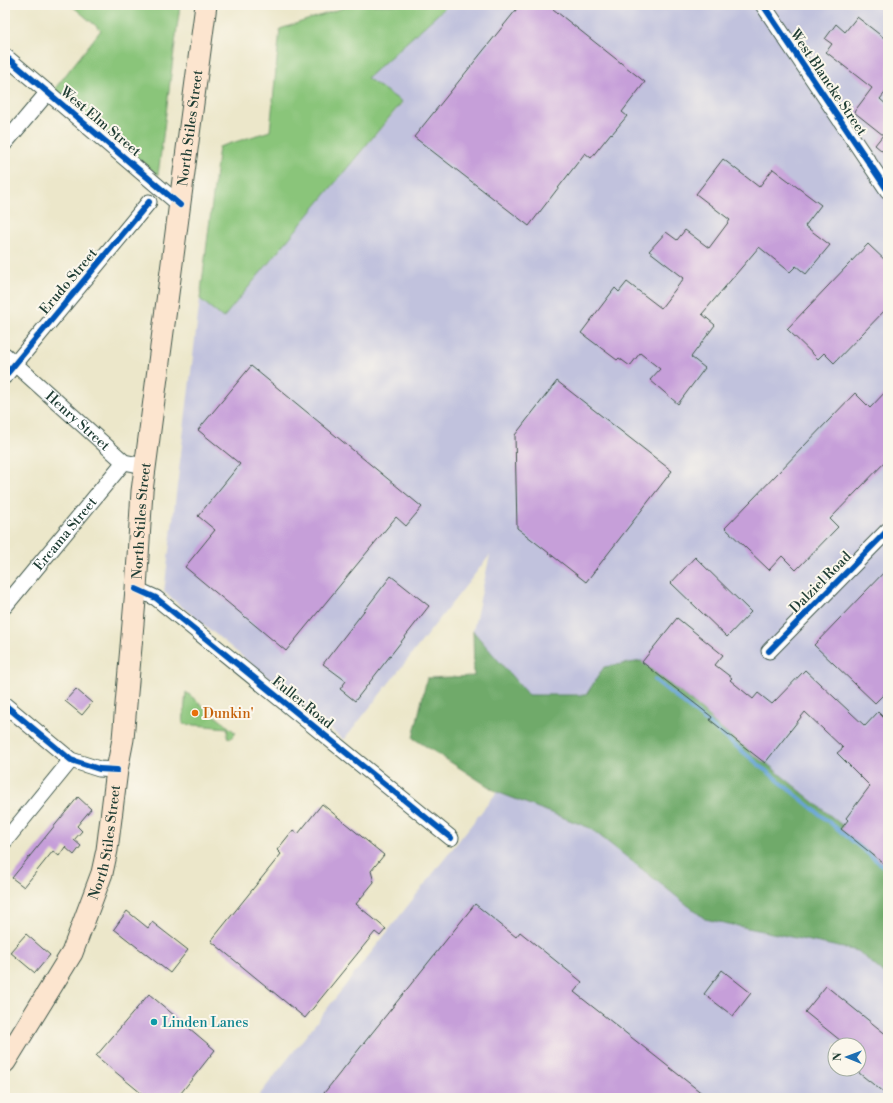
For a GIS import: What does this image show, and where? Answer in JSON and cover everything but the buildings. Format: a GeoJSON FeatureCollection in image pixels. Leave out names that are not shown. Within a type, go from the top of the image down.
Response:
{"type":"FeatureCollection","features":[{"type":"Feature","properties":{"kind":"main road","name":"North Stiles Street"},"geometry":{"type":"LineString","coordinates":[[5,1062],[72,953],[102,873],[108,850],[117,770],[123,739],[136,589],[142,491],[147,467],[206,5]]}},
{"type":"Feature","properties":{"kind":"street","name":"West Blancke Street"},"geometry":{"type":"LineString","coordinates":[[763,5],[888,191]]}},
{"type":"Feature","properties":{"kind":"street","name":"West Elm Street"},"geometry":{"type":"LineString","coordinates":[[5,56],[180,205]]}},
{"type":"Feature","properties":{"kind":"street"},"geometry":{"type":"LineString","coordinates":[[5,143],[48,92]]}},
{"type":"Feature","properties":{"kind":"street","name":"Erudo Street"},"geometry":{"type":"LineString","coordinates":[[5,376],[10,359],[149,202]]}},
{"type":"Feature","properties":{"kind":"street","name":"Henry Street"},"geometry":{"type":"LineString","coordinates":[[10,359],[124,462],[147,467]]}},
{"type":"Feature","properties":{"kind":"street","name":"Ercama Street"},"geometry":{"type":"LineString","coordinates":[[5,606],[124,462]]}},
{"type":"Feature","properties":{"kind":"street","name":"Dalziel Road"},"geometry":{"type":"LineString","coordinates":[[769,651],[888,530]]}},
{"type":"Feature","properties":{"kind":"street","name":"Fuller Road"},"geometry":{"type":"LineString","coordinates":[[136,589],[156,598],[451,838]]}},
{"type":"Feature","properties":{"kind":"street"},"geometry":{"type":"LineString","coordinates":[[5,705],[71,760],[99,769],[117,770]]}},
{"type":"Feature","properties":{"kind":"street"},"geometry":{"type":"LineString","coordinates":[[5,841],[71,760]]}},
{"type":"Feature","properties":{"kind":"shaded area"},"geometry":{"type":"Polygon","coordinates":[[[448,5],[888,5],[888,863],[604,667],[586,695],[528,695],[473,631],[490,555],[344,740],[164,592],[200,299],[223,317],[402,103],[367,78],[448,5]]]}},
{"type":"Feature","properties":{"kind":"shaded area"},"geometry":{"type":"Polygon","coordinates":[[[497,792],[590,828],[705,919],[858,951],[888,977],[888,1098],[257,1098],[497,792]]]}},
{"type":"Feature","properties":{"kind":"green space"},"geometry":{"type":"Polygon","coordinates":[[[71,5],[180,5],[158,175],[53,91],[101,30],[71,5]]]}},
{"type":"Feature","properties":{"kind":"green space"},"geometry":{"type":"Polygon","coordinates":[[[352,5],[448,5],[367,78],[402,102],[223,318],[200,299],[219,147],[270,131],[280,29],[352,5]]]}},
{"type":"Feature","properties":{"kind":"green space"},"geometry":{"type":"Polygon","coordinates":[[[473,631],[528,695],[586,695],[604,667],[642,661],[888,863],[888,977],[858,951],[705,919],[590,828],[497,792],[413,738],[427,678],[474,676],[473,631]]]}},
{"type":"Feature","properties":{"kind":"green space"},"geometry":{"type":"Polygon","coordinates":[[[186,692],[236,733],[230,739],[227,737],[228,728],[183,724],[186,692]]]}},
{"type":"Feature","properties":{"kind":"waterway"},"geometry":{"type":"LineString","coordinates":[[655,680],[888,870]]}},
{"type":"Feature","properties":{"kind":"cycle path"},"geometry":{"type":"LineString","coordinates":[[763,5],[888,191]]}},
{"type":"Feature","properties":{"kind":"cycle path"},"geometry":{"type":"LineString","coordinates":[[5,56],[180,205]]}},
{"type":"Feature","properties":{"kind":"cycle path"},"geometry":{"type":"LineString","coordinates":[[5,376],[149,202]]}},
{"type":"Feature","properties":{"kind":"cycle path"},"geometry":{"type":"LineString","coordinates":[[769,651],[888,530]]}},
{"type":"Feature","properties":{"kind":"cycle path"},"geometry":{"type":"LineString","coordinates":[[136,589],[156,598],[451,838]]}},
{"type":"Feature","properties":{"kind":"cycle path"},"geometry":{"type":"LineString","coordinates":[[5,705],[71,760],[99,769],[117,770]]}},
{"type":"Feature","properties":{"kind":"place","name":"Dunkin'"},"geometry":{"type":"Point","coordinates":[195,713]}},
{"type":"Feature","properties":{"kind":"place","name":"Linden Lanes"},"geometry":{"type":"Point","coordinates":[154,1022]}}]}
